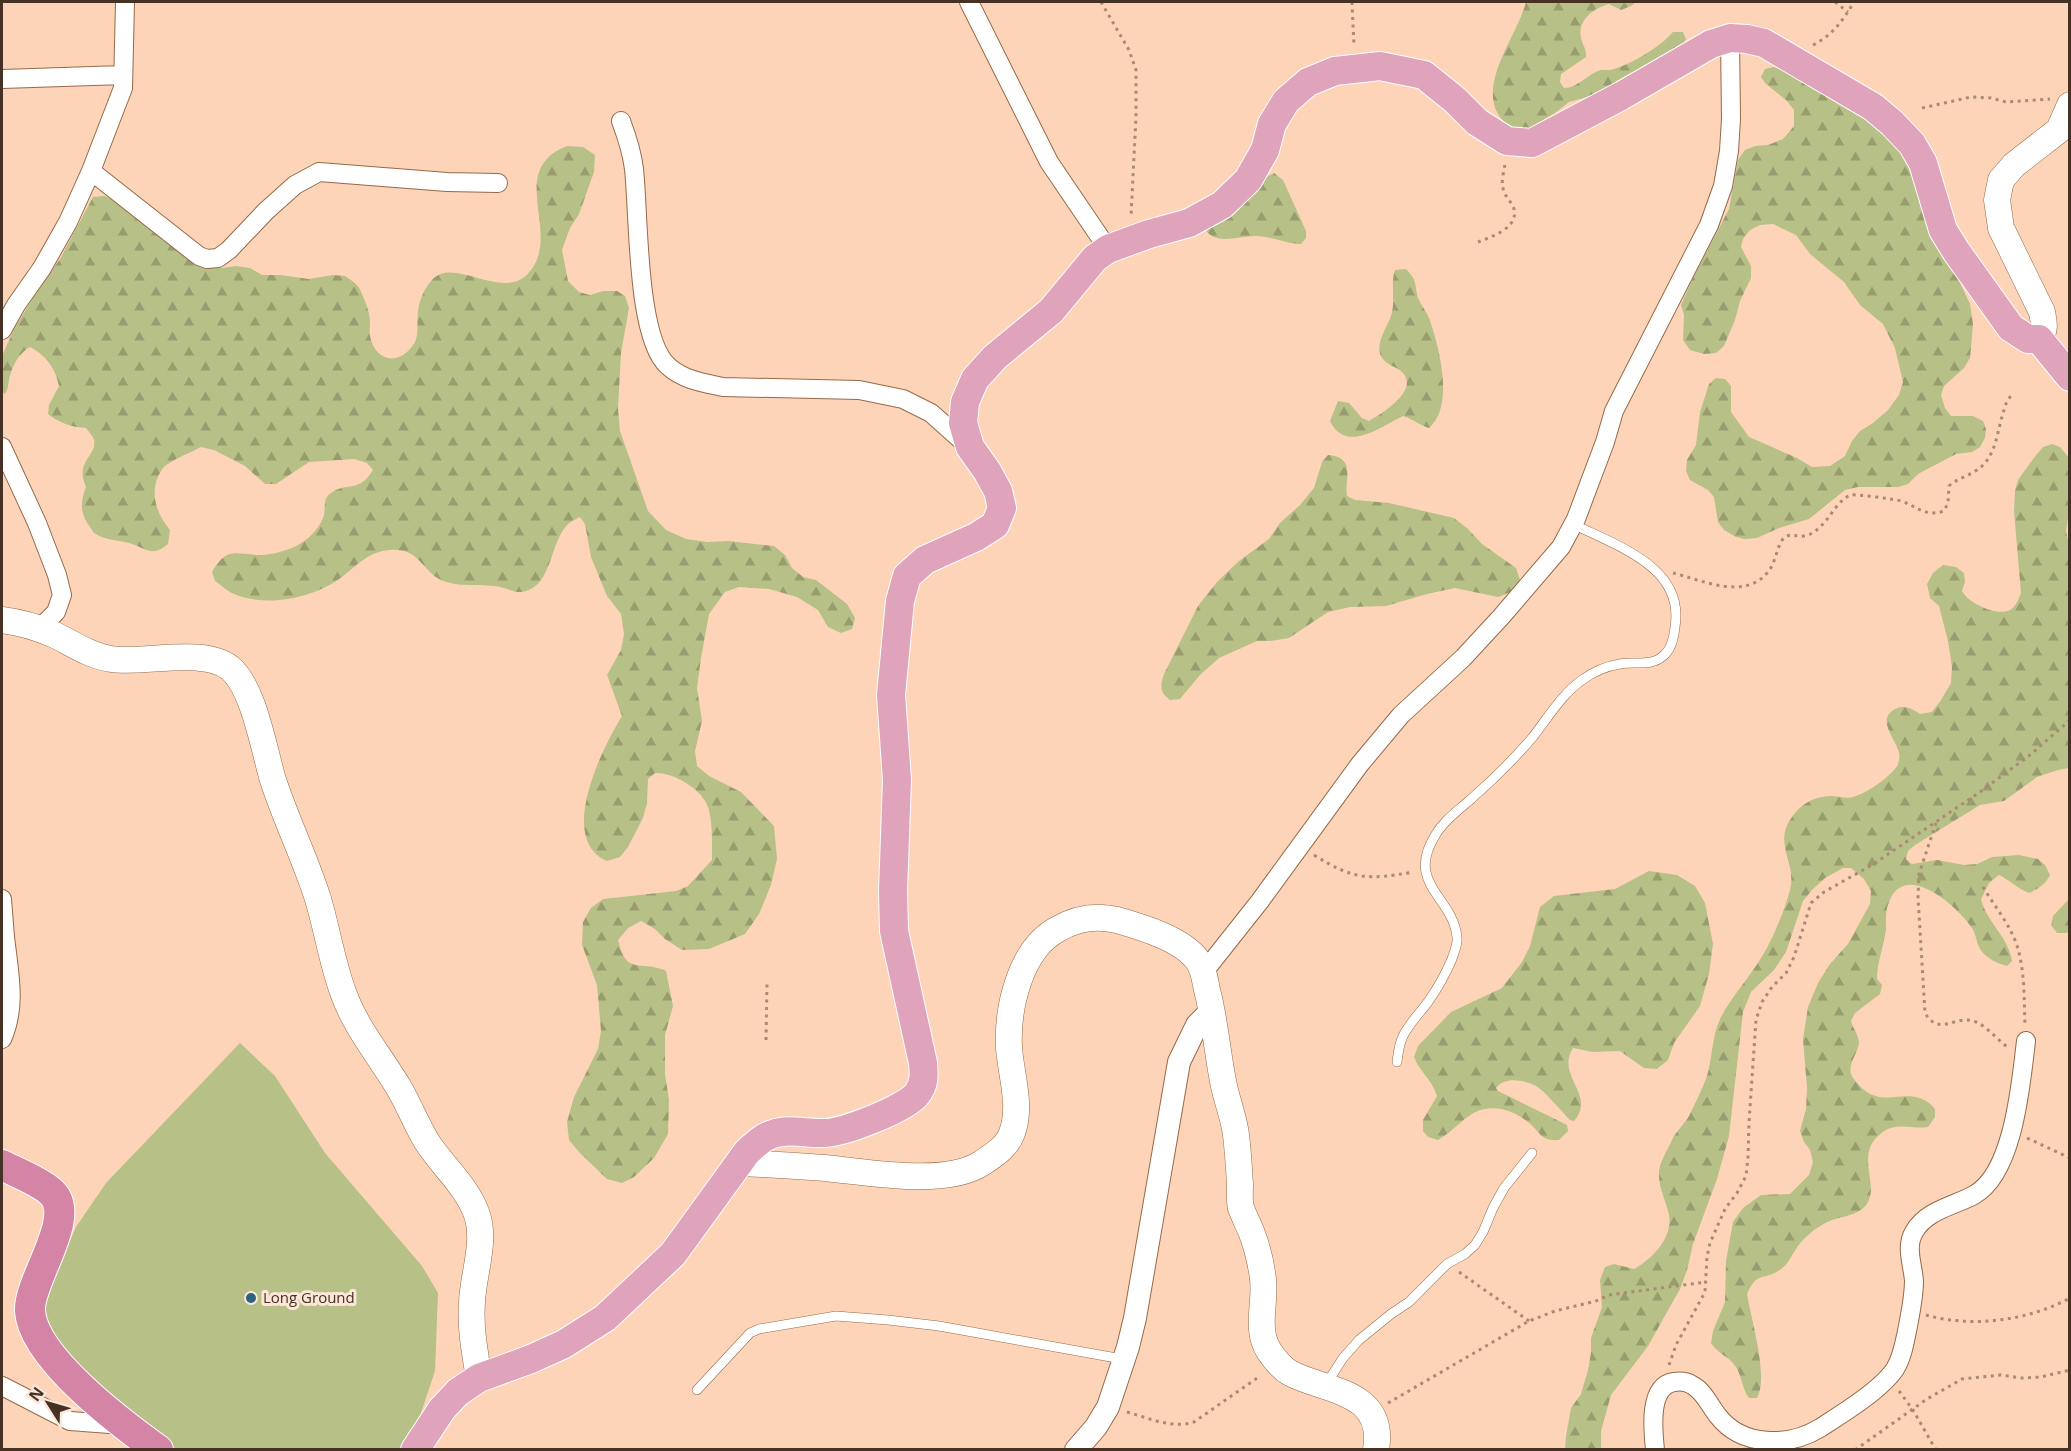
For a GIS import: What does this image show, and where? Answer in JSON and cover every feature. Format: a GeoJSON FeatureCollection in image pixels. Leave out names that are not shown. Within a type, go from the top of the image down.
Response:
{"type":"FeatureCollection","features":[{"type":"Feature","properties":{"kind":"highway"},"geometry":{"type":"LineString","coordinates":[[2,1165],[52,1192],[58,1204],[59,1222],[33,1292],[30,1312],[39,1337],[61,1367],[85,1392],[123,1425],[158,1449]]}},
{"type":"Feature","properties":{"kind":"main road"},"geometry":{"type":"LineString","coordinates":[[415,1449],[442,1408],[458,1392],[479,1378],[564,1344],[605,1318],[673,1254],[739,1162],[760,1140],[785,1131],[826,1133],[845,1130],[895,1109],[916,1095],[924,1081],[923,1063],[894,931],[897,780],[891,695],[900,601],[907,576],[925,560],[976,537],[995,525],[1002,508],[998,491],[970,447],[963,423],[964,402],[975,379],[995,357],[1051,311],[1095,258],[1119,245],[1189,223],[1222,205],[1248,180],[1265,150],[1272,124],[1286,101],[1308,82],[1335,71],[1380,66],[1424,75],[1455,100],[1477,123],[1507,141],[1532,143],[1621,96],[1711,44],[1730,38],[1764,43],[1873,107],[1912,144],[1923,163],[1943,230],[1956,251],[2011,328],[2028,339],[2039,339]]}},
{"type":"Feature","properties":{"kind":"main road"},"geometry":{"type":"LineString","coordinates":[[2039,339],[2044,333],[2045,323],[2042,312],[2001,228],[1997,200],[2001,180],[2034,148],[2059,130],[2061,102]]}},
{"type":"Feature","properties":{"kind":"main road"},"geometry":{"type":"LineString","coordinates":[[2039,339],[2070,377]]}},
{"type":"Feature","properties":{"kind":"main road"},"geometry":{"type":"LineString","coordinates":[[2,620],[52,634],[82,650],[109,659],[146,660],[195,657],[216,660],[231,669],[243,684],[253,708],[273,782],[318,899],[343,993],[358,1025],[399,1088],[427,1142],[466,1194],[477,1213],[480,1236],[472,1303],[473,1338],[479,1378]]}},
{"type":"Feature","properties":{"kind":"main road"},"geometry":{"type":"LineString","coordinates":[[739,1162],[924,1177],[952,1174],[978,1166],[1000,1150],[1012,1134],[1016,1113],[1009,1049],[1009,1021],[1014,992],[1028,961],[1047,935],[1070,922],[1090,917],[1114,919],[1180,944],[1198,961],[1212,1010],[1223,1083],[1236,1131],[1241,1207],[1253,1235],[1263,1282],[1262,1328],[1266,1347],[1278,1364],[1288,1372],[1347,1393],[1362,1403],[1371,1413],[1376,1429],[1376,1449]]}},
{"type":"Feature","properties":{"kind":"street"},"geometry":{"type":"LineString","coordinates":[[2,330],[42,268],[68,222],[91,171],[123,88],[125,2]]}},
{"type":"Feature","properties":{"kind":"street"},"geometry":{"type":"LineString","coordinates":[[969,2],[1049,162],[1119,245]]}},
{"type":"Feature","properties":{"kind":"street"},"geometry":{"type":"LineString","coordinates":[[1203,973],[1260,901],[1360,764],[1401,715],[1464,658],[1561,547],[1573,524],[1605,442],[1614,411],[1710,225],[1723,186],[1729,151],[1731,119],[1730,38]]}},
{"type":"Feature","properties":{"kind":"street"},"geometry":{"type":"LineString","coordinates":[[2,79],[123,75]]}},
{"type":"Feature","properties":{"kind":"street"},"geometry":{"type":"LineString","coordinates":[[621,121],[630,144],[634,168],[646,313],[656,350],[667,366],[702,383],[723,387],[859,390],[903,399],[932,413],[970,447]]}},
{"type":"Feature","properties":{"kind":"street"},"geometry":{"type":"LineString","coordinates":[[91,171],[199,256],[207,259],[218,258],[229,250],[266,211],[295,185],[319,172],[447,182],[498,183]]}},
{"type":"Feature","properties":{"kind":"street"},"geometry":{"type":"LineString","coordinates":[[2,447],[37,523],[57,575],[62,595],[56,612],[38,630]]}},
{"type":"Feature","properties":{"kind":"street"},"geometry":{"type":"LineString","coordinates":[[2,899],[11,977],[11,1006],[8,1025],[2,1039]]}},
{"type":"Feature","properties":{"kind":"street"},"geometry":{"type":"LineString","coordinates":[[1076,1449],[1096,1427],[1108,1407],[1125,1359],[1135,1318],[1179,1062],[1197,1025],[1212,1010]]}},
{"type":"Feature","properties":{"kind":"street"},"geometry":{"type":"LineString","coordinates":[[1655,1449],[1656,1401],[1661,1389],[1671,1383],[1683,1381],[1694,1385],[1719,1418],[1731,1429],[1748,1438],[1784,1441],[1803,1437],[1820,1428],[1887,1379],[1900,1358],[1914,1300],[1914,1279],[1909,1245],[1913,1233],[1923,1221],[1947,1206],[1974,1195],[1988,1186],[2003,1160],[2012,1130],[2025,1049]]}},
{"type":"Feature","properties":{"kind":"street"},"geometry":{"type":"LineString","coordinates":[[2,1386],[70,1421],[123,1425]]}},
{"type":"Feature","properties":{"kind":"lane"},"geometry":{"type":"LineString","coordinates":[[1397,1062],[1404,1035],[1446,973],[1455,950],[1457,938],[1452,919],[1433,891],[1425,869],[1429,848],[1436,833],[1493,780],[1580,681],[1620,663],[1641,664],[1655,661],[1664,656],[1670,648],[1677,615],[1671,590],[1664,578],[1650,566],[1622,549],[1573,524]]}},
{"type":"Feature","properties":{"kind":"lane"},"geometry":{"type":"LineString","coordinates":[[1325,1386],[1342,1358],[1359,1340],[1390,1314],[1409,1302],[1447,1264],[1465,1254],[1474,1245],[1483,1232],[1504,1188],[1532,1153]]}},
{"type":"Feature","properties":{"kind":"lane"},"geometry":{"type":"LineString","coordinates":[[697,1390],[750,1333],[759,1329],[836,1316],[939,1326],[1125,1359]]}},
{"type":"Feature","properties":{"kind":"path"},"geometry":{"type":"LineString","coordinates":[[1101,2],[1129,50],[1136,70],[1136,117],[1119,245]]}},
{"type":"Feature","properties":{"kind":"path"},"geometry":{"type":"LineString","coordinates":[[1352,2],[1356,69]]}},
{"type":"Feature","properties":{"kind":"path"},"geometry":{"type":"LineString","coordinates":[[1835,2],[1848,12]]}},
{"type":"Feature","properties":{"kind":"path"},"geometry":{"type":"LineString","coordinates":[[1787,56],[1816,44],[1830,34],[1841,24],[1854,2]]}},
{"type":"Feature","properties":{"kind":"path"},"geometry":{"type":"LineString","coordinates":[[1922,108],[1971,96],[2006,102],[2061,102]]}},
{"type":"Feature","properties":{"kind":"path"},"geometry":{"type":"LineString","coordinates":[[1478,242],[1499,233],[1509,225],[1514,217],[1514,208],[1503,189],[1507,141]]}},
{"type":"Feature","properties":{"kind":"path"},"geometry":{"type":"LineString","coordinates":[[1650,566],[1718,587],[1747,585],[1765,575],[1778,555],[1780,544],[1785,537],[1791,534],[1804,536],[1814,533],[1847,497],[1854,495],[1898,500],[1924,512],[1936,514],[1944,511],[1948,503],[1949,486],[1958,478],[1970,475],[1984,464],[1994,447],[2004,407],[2013,393]]}},
{"type":"Feature","properties":{"kind":"path"},"geometry":{"type":"LineString","coordinates":[[1661,1389],[1676,1345],[1705,1292],[1710,1243],[1725,1209],[1746,1176],[1756,1020],[1762,1002],[1772,987],[1786,973],[1794,957],[1811,903],[1824,892],[1872,865],[1980,792],[2070,720]]}},
{"type":"Feature","properties":{"kind":"path"},"geometry":{"type":"LineString","coordinates":[[1936,821],[1919,874],[1918,897],[1925,1013],[1930,1021],[1936,1024],[1964,1020],[1978,1022],[2007,1047],[2025,1049],[2022,970],[2018,948],[1983,887]]}},
{"type":"Feature","properties":{"kind":"path"},"geometry":{"type":"LineString","coordinates":[[1300,847],[1332,867],[1359,877],[1425,869]]}},
{"type":"Feature","properties":{"kind":"path"},"geometry":{"type":"LineString","coordinates":[[766,1040],[767,982]]}},
{"type":"Feature","properties":{"kind":"path"},"geometry":{"type":"LineString","coordinates":[[2012,1130],[2070,1158]]}},
{"type":"Feature","properties":{"kind":"path"},"geometry":{"type":"LineString","coordinates":[[1447,1264],[1529,1321]]}},
{"type":"Feature","properties":{"kind":"path"},"geometry":{"type":"LineString","coordinates":[[1371,1413],[1529,1321],[1609,1295],[1706,1281]]}},
{"type":"Feature","properties":{"kind":"path"},"geometry":{"type":"LineString","coordinates":[[1911,1310],[1940,1319],[1967,1322],[2002,1320],[2031,1313],[2070,1298]]}},
{"type":"Feature","properties":{"kind":"path"},"geometry":{"type":"LineString","coordinates":[[1108,1407],[1172,1425],[1185,1425],[1200,1418],[1278,1364]]}},
{"type":"Feature","properties":{"kind":"path"},"geometry":{"type":"LineString","coordinates":[[1855,1449],[1927,1399],[1962,1379],[2001,1375],[2022,1378],[2041,1377],[2070,1370]]}},
{"type":"Feature","properties":{"kind":"path"},"geometry":{"type":"LineString","coordinates":[[1896,1387],[1913,1410],[1936,1449]]}},
{"type":"Feature","properties":{"kind":"green space"},"geometry":{"type":"Polygon","coordinates":[[[1526,2],[1636,2],[1621,10],[1609,4],[1598,8],[1584,20],[1580,32],[1586,57],[1561,74],[1560,82],[1564,88],[1574,86],[1601,70],[1618,68],[1636,60],[1661,44],[1673,32],[1683,32],[1686,39],[1680,49],[1605,92],[1569,102],[1526,130],[1510,129],[1498,114],[1493,101],[1493,87],[1496,72],[1526,2]]]}},
{"type":"Feature","properties":{"kind":"green space"},"geometry":{"type":"Polygon","coordinates":[[[1774,67],[1790,72],[1870,120],[1904,151],[1922,200],[1926,222],[1952,266],[1970,304],[1973,324],[1970,358],[1964,368],[1944,386],[1941,395],[1945,408],[1951,416],[1973,416],[1983,421],[1986,429],[1985,438],[1980,447],[1972,452],[1956,454],[1918,474],[1908,484],[1898,487],[1858,487],[1845,490],[1809,519],[1779,528],[1757,538],[1745,539],[1724,530],[1718,522],[1714,497],[1708,490],[1690,480],[1686,471],[1687,460],[1696,445],[1700,412],[1709,384],[1716,378],[1725,379],[1731,386],[1731,412],[1749,437],[1812,467],[1830,466],[1845,456],[1860,431],[1888,410],[1899,395],[1903,382],[1895,348],[1883,324],[1860,305],[1844,282],[1810,254],[1796,235],[1773,224],[1760,225],[1750,230],[1743,239],[1741,247],[1751,266],[1751,278],[1724,346],[1716,353],[1704,354],[1690,350],[1683,340],[1684,315],[1681,305],[1729,209],[1738,160],[1745,150],[1783,139],[1794,126],[1794,110],[1761,77],[1765,69],[1774,67]]]}},
{"type":"Feature","properties":{"kind":"green space"},"geometry":{"type":"Polygon","coordinates":[[[567,146],[583,147],[595,155],[594,172],[579,214],[570,228],[562,250],[568,281],[579,292],[590,295],[603,291],[617,291],[625,296],[629,308],[621,353],[618,409],[620,431],[648,511],[666,530],[686,539],[774,546],[785,555],[792,568],[803,577],[816,580],[847,604],[855,618],[852,629],[841,633],[828,627],[818,610],[797,597],[769,589],[739,587],[725,592],[709,614],[697,688],[702,721],[695,751],[697,766],[709,776],[741,792],[774,826],[777,859],[771,885],[759,914],[745,934],[709,949],[682,950],[641,921],[628,928],[618,940],[630,963],[666,971],[673,1006],[665,1035],[665,1074],[669,1100],[668,1134],[654,1158],[634,1177],[622,1183],[607,1179],[569,1140],[567,1122],[574,1097],[598,1049],[601,1031],[597,985],[582,945],[583,922],[591,908],[603,899],[676,891],[688,886],[712,860],[711,827],[708,807],[700,794],[686,783],[670,775],[655,773],[648,779],[647,803],[643,818],[628,847],[620,857],[607,861],[592,850],[585,833],[584,814],[595,770],[622,716],[607,675],[621,650],[624,634],[621,614],[607,596],[591,557],[585,524],[580,517],[569,523],[562,532],[541,580],[535,587],[523,592],[488,585],[449,583],[435,576],[411,554],[405,551],[389,550],[374,554],[331,584],[304,595],[276,600],[247,598],[231,593],[215,581],[212,572],[217,564],[227,555],[272,554],[303,542],[320,524],[324,515],[325,502],[331,493],[358,485],[368,477],[373,470],[367,463],[354,459],[309,462],[276,484],[265,484],[245,466],[214,450],[201,447],[166,465],[158,476],[155,500],[160,516],[170,530],[168,544],[158,550],[149,551],[129,543],[99,536],[94,533],[84,517],[82,508],[86,487],[83,471],[93,450],[94,440],[86,428],[66,424],[48,414],[49,405],[59,386],[45,358],[30,347],[26,350],[14,365],[5,394],[2,392],[2,356],[14,329],[60,259],[93,197],[105,196],[119,203],[212,267],[236,266],[250,268],[262,275],[309,279],[333,275],[345,276],[358,287],[364,299],[369,315],[372,344],[385,357],[397,358],[409,350],[415,342],[420,303],[433,279],[443,273],[454,273],[508,283],[521,279],[531,270],[539,254],[541,238],[537,202],[540,170],[549,157],[567,146]]]}},
{"type":"Feature","properties":{"kind":"green space"},"geometry":{"type":"Polygon","coordinates":[[[1274,173],[1283,180],[1306,231],[1306,238],[1301,244],[1260,236],[1221,239],[1209,234],[1205,229],[1264,178],[1274,173]]]}},
{"type":"Feature","properties":{"kind":"green space"},"geometry":{"type":"Polygon","coordinates":[[[1406,269],[1414,280],[1418,298],[1429,318],[1437,344],[1443,391],[1437,418],[1429,428],[1403,416],[1364,435],[1345,436],[1337,431],[1330,421],[1338,401],[1349,403],[1362,418],[1369,421],[1396,401],[1406,387],[1407,380],[1403,373],[1383,359],[1379,346],[1392,310],[1395,270],[1406,269]]]}},
{"type":"Feature","properties":{"kind":"green space"},"geometry":{"type":"Polygon","coordinates":[[[2052,444],[2060,447],[2069,458],[2070,506],[2066,531],[2070,550],[2069,768],[2037,777],[2004,801],[1980,805],[1915,845],[1908,851],[1906,859],[1912,864],[1937,860],[1964,865],[1977,864],[1992,857],[2019,855],[2038,859],[2045,865],[2050,875],[2039,888],[2029,893],[1999,875],[1989,883],[1981,899],[2007,945],[2012,961],[2007,966],[1983,953],[1972,928],[1965,919],[1944,899],[1931,891],[1919,886],[1907,885],[1897,890],[1889,902],[1877,973],[1877,979],[1882,985],[1880,994],[1855,1013],[1851,1021],[1859,1043],[1850,1070],[1855,1080],[1872,1095],[1917,1097],[1935,1109],[1935,1117],[1928,1127],[1896,1127],[1887,1129],[1878,1136],[1870,1147],[1868,1156],[1871,1194],[1868,1203],[1856,1213],[1831,1220],[1815,1229],[1800,1243],[1781,1269],[1754,1282],[1747,1294],[1761,1376],[1757,1398],[1749,1398],[1736,1367],[1711,1343],[1713,1331],[1725,1302],[1726,1261],[1733,1222],[1743,1208],[1761,1195],[1790,1194],[1809,1175],[1813,1162],[1810,1150],[1800,1131],[1806,1109],[1807,1088],[1803,1039],[1808,1007],[1818,983],[1830,964],[1848,944],[1870,904],[1871,891],[1864,879],[1851,868],[1843,868],[1825,878],[1812,890],[1803,901],[1786,952],[1774,970],[1751,992],[1743,1012],[1729,1136],[1680,1289],[1648,1346],[1611,1395],[1601,1431],[1601,1449],[1565,1449],[1571,1408],[1581,1394],[1588,1370],[1591,1338],[1602,1307],[1600,1280],[1605,1267],[1614,1264],[1634,1269],[1648,1260],[1660,1247],[1668,1232],[1669,1215],[1660,1183],[1661,1164],[1673,1138],[1689,1116],[1706,1079],[1715,1032],[1721,1017],[1764,953],[1785,905],[1790,890],[1791,872],[1784,838],[1790,820],[1807,802],[1824,796],[1853,797],[1869,790],[1891,774],[1899,762],[1899,753],[1887,724],[1889,714],[1902,707],[1920,714],[1932,712],[1951,683],[1952,667],[1948,641],[1939,606],[1930,598],[1927,584],[1933,573],[1943,565],[1956,567],[1964,573],[1965,582],[1962,591],[1965,596],[1983,608],[2004,612],[2016,605],[2021,593],[2014,511],[2015,490],[2018,480],[2033,459],[2043,447],[2052,444]]]}},
{"type":"Feature","properties":{"kind":"green space"},"geometry":{"type":"Polygon","coordinates":[[[1328,455],[1343,460],[1346,465],[1347,496],[1355,500],[1389,503],[1454,518],[1482,544],[1516,568],[1520,580],[1513,591],[1498,597],[1455,588],[1386,606],[1350,607],[1328,612],[1289,638],[1257,641],[1219,658],[1200,675],[1180,699],[1170,700],[1162,689],[1164,674],[1198,606],[1217,582],[1239,561],[1269,539],[1280,523],[1300,505],[1314,488],[1322,462],[1328,455]]]}},
{"type":"Feature","properties":{"kind":"green space"},"geometry":{"type":"Polygon","coordinates":[[[1649,871],[1677,875],[1695,886],[1705,903],[1713,944],[1709,974],[1700,1006],[1674,1043],[1668,1060],[1657,1069],[1644,1068],[1620,1051],[1593,1052],[1573,1048],[1569,1058],[1569,1068],[1581,1102],[1580,1111],[1574,1121],[1570,1120],[1536,1086],[1520,1081],[1509,1081],[1496,1088],[1567,1125],[1568,1131],[1559,1140],[1544,1137],[1517,1115],[1493,1108],[1475,1112],[1438,1140],[1428,1137],[1423,1131],[1423,1120],[1437,1096],[1414,1057],[1418,1046],[1451,1012],[1502,988],[1522,962],[1530,946],[1540,907],[1554,896],[1615,889],[1649,871]]]}},
{"type":"Feature","properties":{"kind":"green space"},"geometry":{"type":"Polygon","coordinates":[[[2069,899],[2069,930],[2067,933],[2057,933],[2051,925],[2053,916],[2069,899]]]}},
{"type":"Feature","properties":{"kind":"green space"},"geometry":{"type":"Polygon","coordinates":[[[240,1043],[275,1076],[325,1153],[422,1266],[438,1293],[435,1371],[420,1416],[400,1449],[175,1449],[139,1423],[54,1345],[44,1310],[56,1273],[76,1227],[106,1183],[240,1043]]]}},
{"type":"Feature","properties":{"kind":"place","name":"Long Ground"},"geometry":{"type":"Point","coordinates":[251,1298]}}]}
